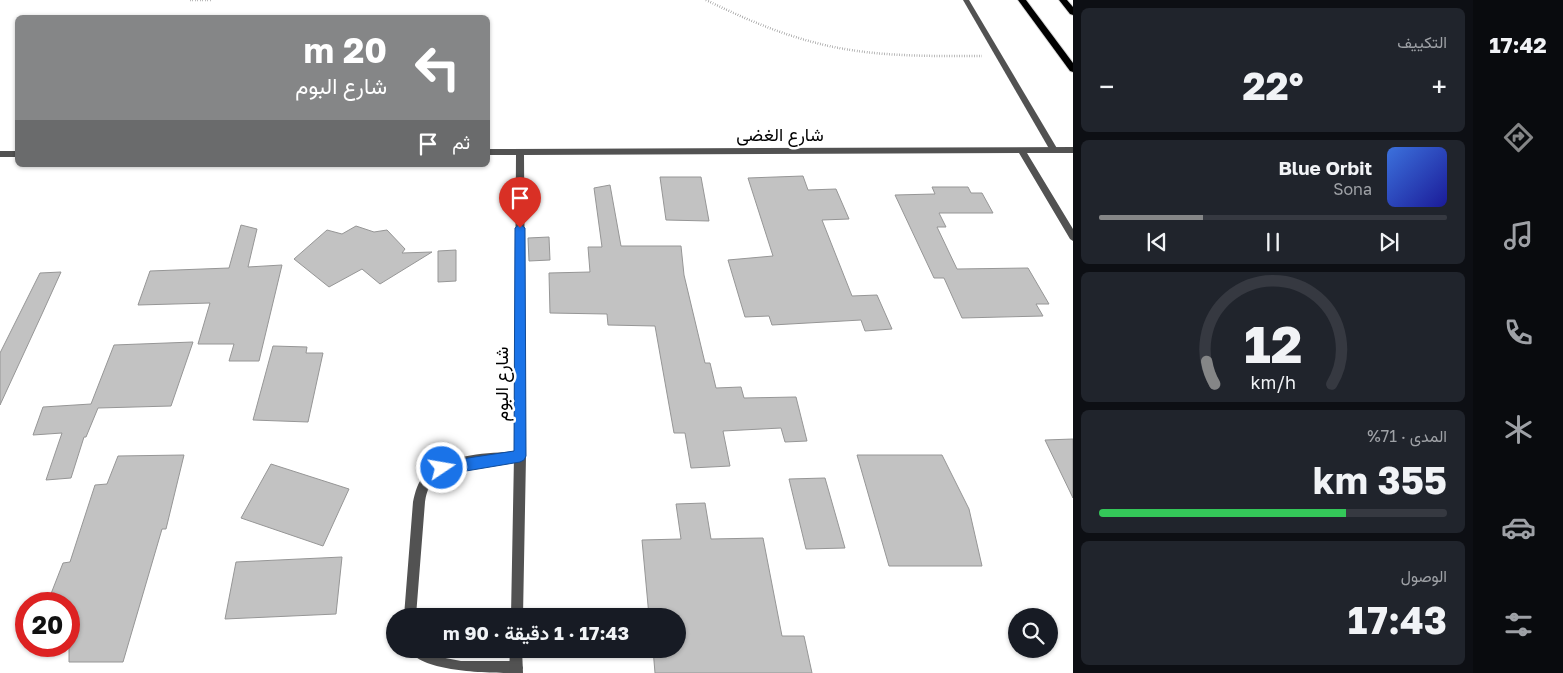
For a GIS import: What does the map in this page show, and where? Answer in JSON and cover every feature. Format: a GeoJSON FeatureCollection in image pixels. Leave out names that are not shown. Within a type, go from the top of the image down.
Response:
{"type":"FeatureCollection","features":[{"type":"Feature","properties":{"kind":"main road"},"geometry":{"type":"LineString","coordinates":[[1022,0],[1073,69]]}},
{"type":"Feature","properties":{"kind":"main road"},"geometry":{"type":"LineString","coordinates":[[1063,0],[1073,12]]}},
{"type":"Feature","properties":{"kind":"street"},"geometry":{"type":"LineString","coordinates":[[966,0],[1054,150]]}},
{"type":"Feature","properties":{"kind":"street"},"geometry":{"type":"LineString","coordinates":[[1021,150],[1073,236]]}},
{"type":"Feature","properties":{"kind":"street","name":"شارع الغضى"},"geometry":{"type":"LineString","coordinates":[[490,152],[1073,150]]}},
{"type":"Feature","properties":{"kind":"street","name":"شارع البوم"},"geometry":{"type":"LineString","coordinates":[[517,608],[520,456],[520,151]]}},
{"type":"Feature","properties":{"kind":"street"},"geometry":{"type":"LineString","coordinates":[[0,154],[15,154]]}},
{"type":"Feature","properties":{"kind":"street"},"geometry":{"type":"LineString","coordinates":[[411,608],[419,502],[422,489],[430,477],[442,468],[454,465],[520,456]]}},
{"type":"Feature","properties":{"kind":"street"},"geometry":{"type":"LineString","coordinates":[[424,658],[430,664],[447,668],[516,670]]}},
{"type":"Feature","properties":{"kind":"path"},"geometry":{"type":"LineString","coordinates":[[190,0],[211,0]]}},
{"type":"Feature","properties":{"kind":"path"},"geometry":{"type":"LineString","coordinates":[[706,0],[728,12],[783,33],[834,47],[935,56],[1000,56]]}},
{"type":"Feature","properties":{"kind":"building"},"geometry":{"type":"Polygon","coordinates":[[[803,176],[808,190],[836,189],[849,219],[822,220],[852,296],[877,295],[892,329],[865,331],[861,320],[772,325],[769,316],[745,317],[728,260],[773,256],[748,178],[803,176]]]}},
{"type":"Feature","properties":{"kind":"building"},"geometry":{"type":"Polygon","coordinates":[[[660,177],[701,177],[709,221],[666,220],[660,177]]]}},
{"type":"Feature","properties":{"kind":"building"},"geometry":{"type":"Polygon","coordinates":[[[610,185],[621,246],[681,246],[684,275],[705,363],[710,363],[716,388],[741,387],[744,398],[796,397],[807,441],[785,442],[781,428],[723,431],[730,466],[691,468],[685,433],[674,433],[655,326],[608,325],[607,314],[550,313],[549,273],[590,272],[588,247],[602,247],[594,188],[610,185]]]}},
{"type":"Feature","properties":{"kind":"building"},"geometry":{"type":"Polygon","coordinates":[[[932,187],[968,187],[971,193],[982,193],[993,213],[939,213],[946,227],[937,227],[957,269],[1028,268],[1049,304],[1036,304],[1043,316],[962,318],[944,278],[934,278],[895,195],[935,194],[932,187]]]}},
{"type":"Feature","properties":{"kind":"building"},"geometry":{"type":"Polygon","coordinates":[[[241,225],[257,229],[248,267],[282,265],[259,361],[229,361],[234,344],[198,344],[210,303],[138,305],[150,271],[229,268],[241,225]]]}},
{"type":"Feature","properties":{"kind":"building"},"geometry":{"type":"Polygon","coordinates":[[[356,226],[374,232],[387,230],[405,249],[402,253],[432,252],[380,284],[362,269],[329,287],[294,259],[327,230],[342,234],[356,226]]]}},
{"type":"Feature","properties":{"kind":"building"},"geometry":{"type":"Polygon","coordinates":[[[549,237],[550,260],[529,261],[528,238],[549,237]]]}},
{"type":"Feature","properties":{"kind":"building"},"geometry":{"type":"Polygon","coordinates":[[[456,250],[456,281],[438,282],[438,251],[456,250]]]}},
{"type":"Feature","properties":{"kind":"building"},"geometry":{"type":"Polygon","coordinates":[[[61,272],[0,405],[0,353],[40,273],[61,272]]]}},
{"type":"Feature","properties":{"kind":"building"},"geometry":{"type":"Polygon","coordinates":[[[193,342],[171,406],[98,408],[86,437],[84,437],[71,478],[46,480],[62,433],[33,435],[43,407],[91,404],[114,345],[193,342]]]}},
{"type":"Feature","properties":{"kind":"building"},"geometry":{"type":"Polygon","coordinates":[[[273,346],[307,347],[306,353],[323,353],[308,422],[253,420],[273,346]]]}},
{"type":"Feature","properties":{"kind":"building"},"geometry":{"type":"Polygon","coordinates":[[[1073,439],[1073,498],[1045,440],[1073,439]]]}},
{"type":"Feature","properties":{"kind":"building"},"geometry":{"type":"Polygon","coordinates":[[[184,455],[166,529],[162,529],[123,662],[69,662],[69,657],[80,657],[80,592],[52,592],[63,563],[70,562],[95,485],[107,484],[118,456],[184,455]]]}},
{"type":"Feature","properties":{"kind":"building"},"geometry":{"type":"Polygon","coordinates":[[[857,455],[942,455],[969,509],[982,566],[889,566],[857,455]]]}},
{"type":"Feature","properties":{"kind":"building"},"geometry":{"type":"Polygon","coordinates":[[[271,464],[349,489],[323,546],[241,518],[271,464]]]}},
{"type":"Feature","properties":{"kind":"building"},"geometry":{"type":"Polygon","coordinates":[[[825,478],[845,548],[806,549],[789,479],[825,478]]]}},
{"type":"Feature","properties":{"kind":"building"},"geometry":{"type":"Polygon","coordinates":[[[705,503],[711,539],[763,538],[782,636],[804,636],[812,673],[655,673],[654,658],[686,658],[686,608],[648,608],[642,540],[681,539],[676,504],[705,503]]]}},
{"type":"Feature","properties":{"kind":"building"},"geometry":{"type":"Polygon","coordinates":[[[342,557],[336,614],[225,619],[236,562],[342,557]]]}},
{"type":"Feature","properties":{"kind":"route"},"geometry":{"type":"LineString","coordinates":[[442,468],[520,456],[520,228]]}}]}
